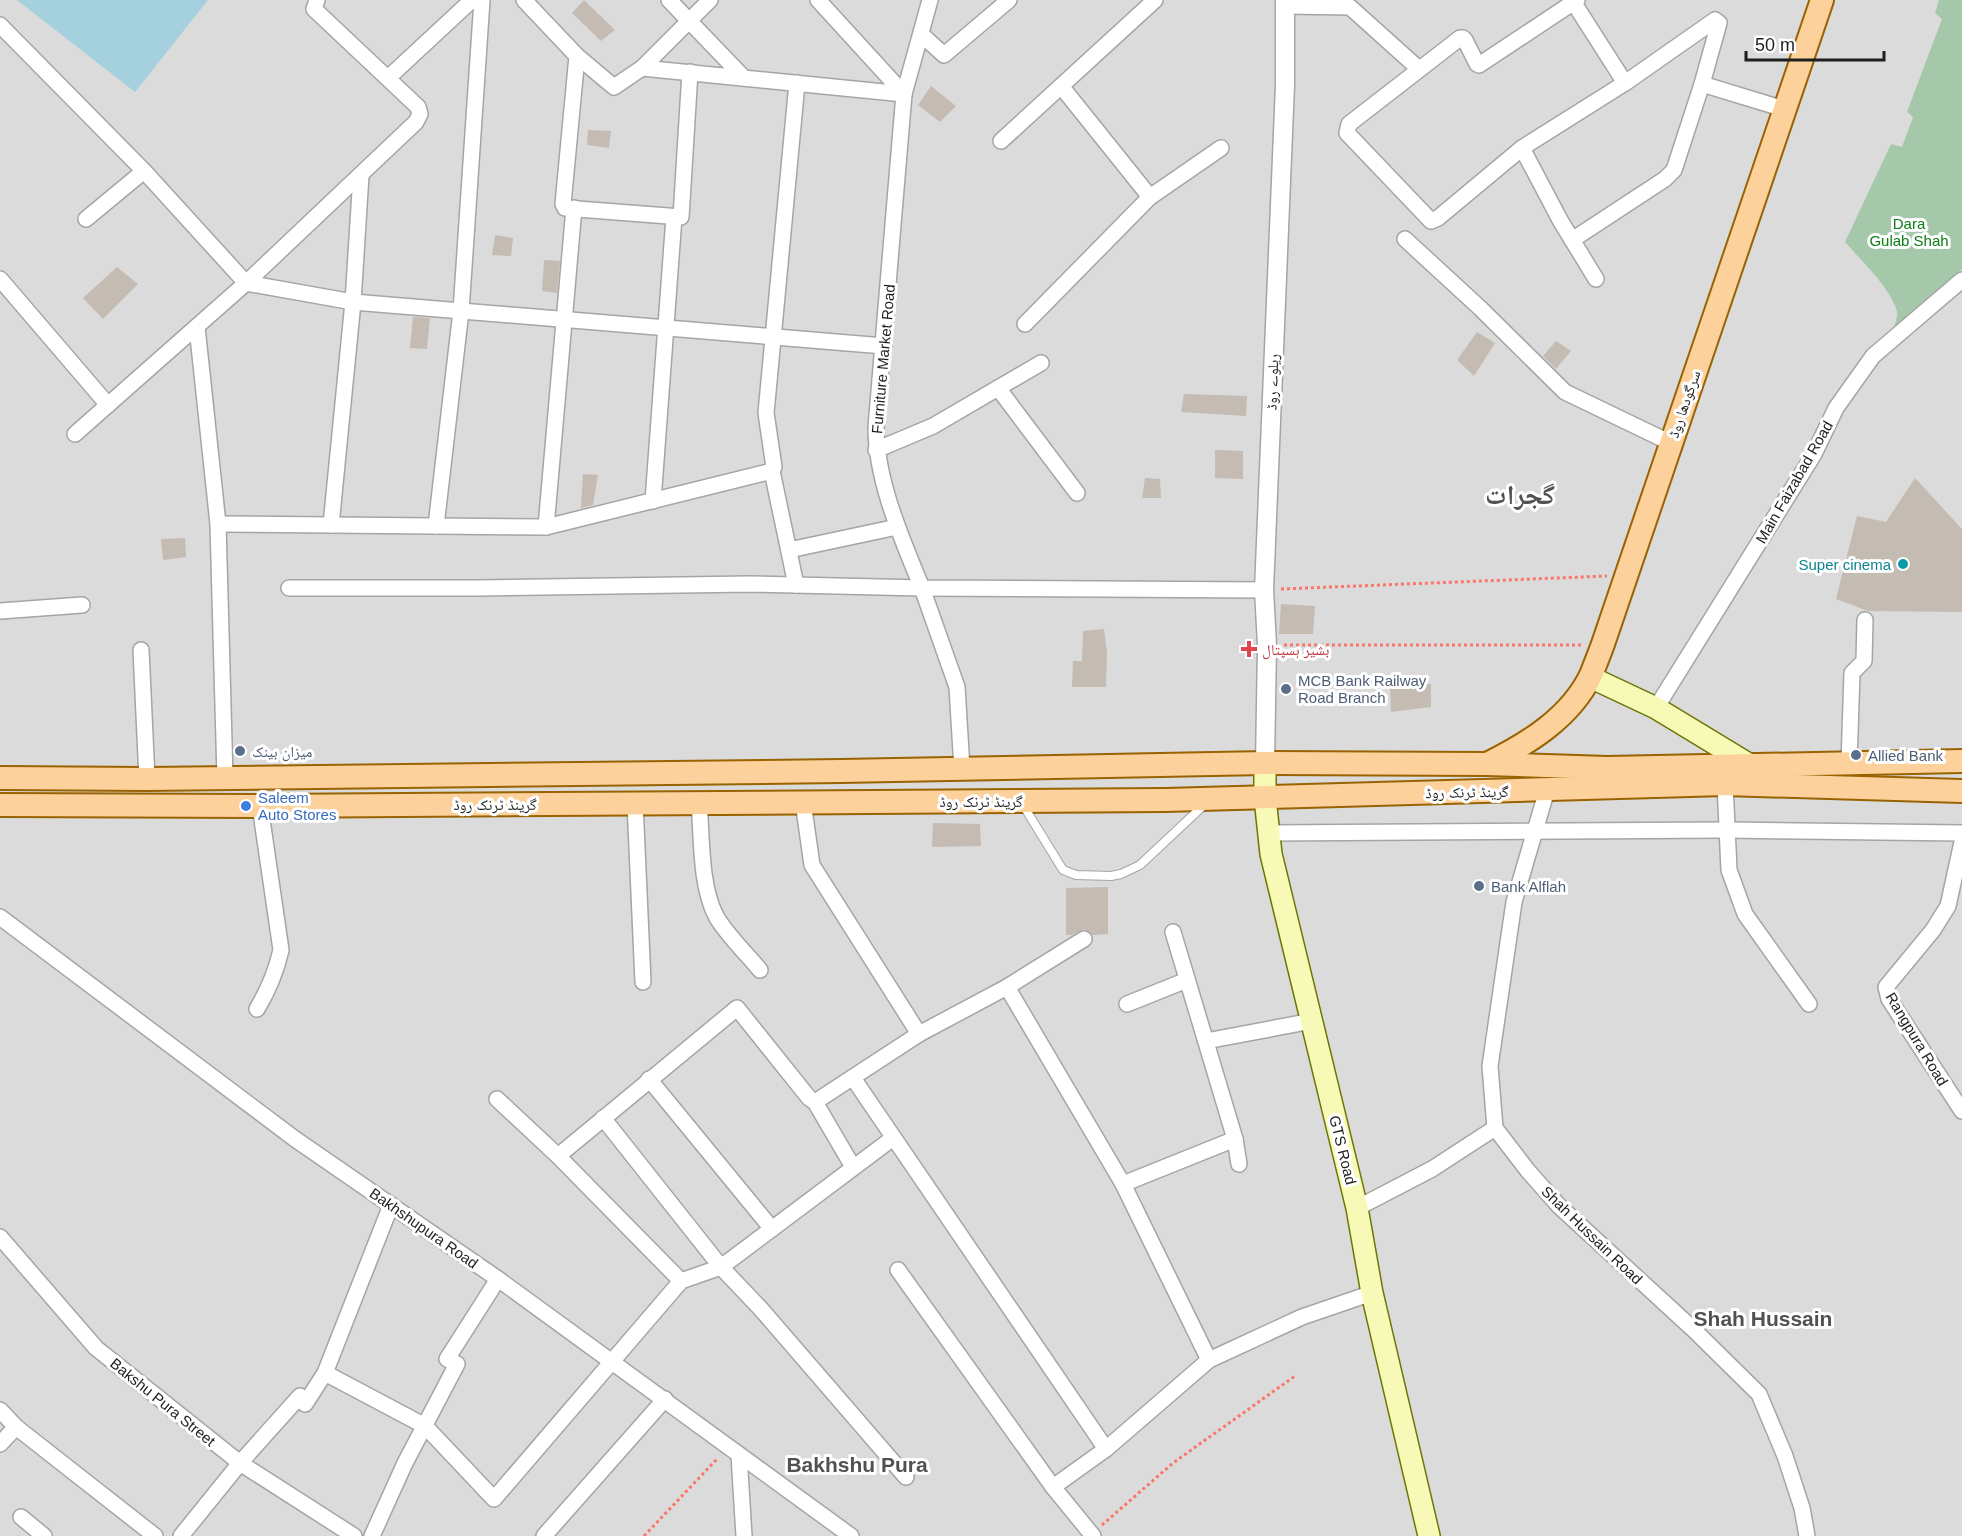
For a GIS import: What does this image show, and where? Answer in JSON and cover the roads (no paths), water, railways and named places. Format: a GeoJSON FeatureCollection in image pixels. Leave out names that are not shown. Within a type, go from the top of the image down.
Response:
{"type":"FeatureCollection","features":[{"type":"Feature","properties":{"kind":"main road","name":"سرگودھا روڈ"},"geometry":{"type":"LineString","coordinates":[[1487,764],[1521,747],[1562,715],[1590,677],[1603,645],[1822,0]]}},
{"type":"Feature","properties":{"kind":"main road"},"geometry":{"type":"LineString","coordinates":[[1590,677],[1656,708],[1750,765]]}},
{"type":"Feature","properties":{"kind":"main road","name":"گرینڈ ٹرنک روڈ"},"geometry":{"type":"LineString","coordinates":[[0,778],[225,778],[1265,763],[1487,764],[1607,768],[1962,761]]}},
{"type":"Feature","properties":{"kind":"main road","name":"GTS Road"},"geometry":{"type":"LineString","coordinates":[[1265,763],[1268,833],[1357,1208],[1372,1293],[1428,1536]]}},
{"type":"Feature","properties":{"kind":"main road"},"geometry":{"type":"LineString","coordinates":[[470,805],[472,775]]}},
{"type":"Feature","properties":{"kind":"main road","name":"گرینڈ ٹرنک روڈ"},"geometry":{"type":"LineString","coordinates":[[0,805],[470,805],[1210,799],[1725,784],[1962,791]]}},
{"type":"Feature","properties":{"kind":"street"},"geometry":{"type":"LineString","coordinates":[[75,434],[246,283],[416,122],[420,114],[418,107],[314,9],[317,0]]}},
{"type":"Feature","properties":{"kind":"street"},"geometry":{"type":"LineString","coordinates":[[388,78],[472,0]]}},
{"type":"Feature","properties":{"kind":"street"},"geometry":{"type":"LineString","coordinates":[[436,526],[461,310],[482,0]]}},
{"type":"Feature","properties":{"kind":"street"},"geometry":{"type":"LineString","coordinates":[[524,0],[578,56],[614,87],[642,68],[710,0]]}},
{"type":"Feature","properties":{"kind":"street"},"geometry":{"type":"LineString","coordinates":[[669,0],[744,78]]}},
{"type":"Feature","properties":{"kind":"street"},"geometry":{"type":"LineString","coordinates":[[818,0],[904,94]]}},
{"type":"Feature","properties":{"kind":"street","name":"Furniture Market Road"},"geometry":{"type":"LineString","coordinates":[[930,0],[904,94],[876,427],[876,450],[897,527],[922,588],[957,687],[962,769]]}},
{"type":"Feature","properties":{"kind":"street"},"geometry":{"type":"LineString","coordinates":[[921,34],[944,55],[1009,0]]}},
{"type":"Feature","properties":{"kind":"street"},"geometry":{"type":"LineString","coordinates":[[1001,141],[1155,0]]}},
{"type":"Feature","properties":{"kind":"street"},"geometry":{"type":"LineString","coordinates":[[1572,240],[1674,170],[1719,23],[1715,20],[1625,82],[1522,148],[1438,218],[1431,221],[1347,133],[1349,124],[1460,38],[1463,38],[1479,65],[1574,1],[1625,82]]}},
{"type":"Feature","properties":{"kind":"street"},"geometry":{"type":"LineString","coordinates":[[1285,3],[1350,7],[1419,69]]}},
{"type":"Feature","properties":{"kind":"street","name":"ریلوے روڈ"},"geometry":{"type":"LineString","coordinates":[[1265,763],[1267,645],[1264,590],[1285,85],[1285,3]]}},
{"type":"Feature","properties":{"kind":"street"},"geometry":{"type":"LineString","coordinates":[[0,25],[144,171],[246,283],[352,302],[884,346]]}},
{"type":"Feature","properties":{"kind":"street"},"geometry":{"type":"LineString","coordinates":[[578,56],[563,204],[565,208],[679,218],[682,215],[690,72]]}},
{"type":"Feature","properties":{"kind":"street"},"geometry":{"type":"LineString","coordinates":[[642,68],[904,94]]}},
{"type":"Feature","properties":{"kind":"street"},"geometry":{"type":"LineString","coordinates":[[796,585],[772,471],[774,467],[766,412],[797,83]]}},
{"type":"Feature","properties":{"kind":"street"},"geometry":{"type":"LineString","coordinates":[[1702,84],[1784,109]]}},
{"type":"Feature","properties":{"kind":"street"},"geometry":{"type":"LineString","coordinates":[[1061,86],[1150,197]]}},
{"type":"Feature","properties":{"kind":"street"},"geometry":{"type":"LineString","coordinates":[[1025,324],[1150,197],[1221,148]]}},
{"type":"Feature","properties":{"kind":"street"},"geometry":{"type":"LineString","coordinates":[[1522,148],[1596,279]]}},
{"type":"Feature","properties":{"kind":"street"},"geometry":{"type":"LineString","coordinates":[[86,219],[144,171]]}},
{"type":"Feature","properties":{"kind":"street"},"geometry":{"type":"LineString","coordinates":[[331,525],[352,302],[361,175]]}},
{"type":"Feature","properties":{"kind":"street"},"geometry":{"type":"LineString","coordinates":[[546,527],[573,208]]}},
{"type":"Feature","properties":{"kind":"street"},"geometry":{"type":"LineString","coordinates":[[653,501],[674,217]]}},
{"type":"Feature","properties":{"kind":"street"},"geometry":{"type":"LineString","coordinates":[[1405,239],[1480,308],[1565,392],[1671,443]]}},
{"type":"Feature","properties":{"kind":"street"},"geometry":{"type":"LineString","coordinates":[[0,279],[108,405]]}},
{"type":"Feature","properties":{"kind":"street","name":"Main Faizabad Road"},"geometry":{"type":"LineString","coordinates":[[1656,708],[1814,454],[1836,408],[1873,356],[1962,280]]}},
{"type":"Feature","properties":{"kind":"street"},"geometry":{"type":"LineString","coordinates":[[197,327],[218,524],[225,778]]}},
{"type":"Feature","properties":{"kind":"street"},"geometry":{"type":"LineString","coordinates":[[876,450],[933,426],[1041,363]]}},
{"type":"Feature","properties":{"kind":"street"},"geometry":{"type":"LineString","coordinates":[[998,388],[1077,493]]}},
{"type":"Feature","properties":{"kind":"street"},"geometry":{"type":"LineString","coordinates":[[218,524],[546,527],[772,471]]}},
{"type":"Feature","properties":{"kind":"street"},"geometry":{"type":"LineString","coordinates":[[789,550],[897,527]]}},
{"type":"Feature","properties":{"kind":"street"},"geometry":{"type":"LineString","coordinates":[[289,588],[750,584],[922,588],[1264,590]]}},
{"type":"Feature","properties":{"kind":"street"},"geometry":{"type":"LineString","coordinates":[[0,611],[82,605]]}},
{"type":"Feature","properties":{"kind":"street"},"geometry":{"type":"LineString","coordinates":[[1849,764],[1852,673],[1864,661],[1865,620]]}},
{"type":"Feature","properties":{"kind":"street"},"geometry":{"type":"LineString","coordinates":[[141,650],[147,778]]}},
{"type":"Feature","properties":{"kind":"street"},"geometry":{"type":"LineString","coordinates":[[1725,784],[1729,870],[1745,914],[1809,1004]]}},
{"type":"Feature","properties":{"kind":"street"},"geometry":{"type":"LineString","coordinates":[[1357,1208],[1432,1169],[1495,1128],[1490,1066],[1514,902],[1547,790]]}},
{"type":"Feature","properties":{"kind":"street"},"geometry":{"type":"LineString","coordinates":[[803,802],[812,865],[919,1035]]}},
{"type":"Feature","properties":{"kind":"street"},"geometry":{"type":"LineString","coordinates":[[635,803],[643,982]]}},
{"type":"Feature","properties":{"kind":"street"},"geometry":{"type":"LineString","coordinates":[[699,803],[705,886],[709,902],[717,919],[760,970]]}},
{"type":"Feature","properties":{"kind":"street"},"geometry":{"type":"LineString","coordinates":[[256,1009],[269,989],[276,971],[280,950],[260,806]]}},
{"type":"Feature","properties":{"kind":"street"},"geometry":{"type":"LineString","coordinates":[[1268,833],[1727,830],[1962,833]]}},
{"type":"Feature","properties":{"kind":"street","name":"Rangpura Road"},"geometry":{"type":"LineString","coordinates":[[1962,842],[1948,906],[1933,930],[1886,987],[1889,999],[1962,1112]]}},
{"type":"Feature","properties":{"kind":"street","name":"Bakhshupura Road"},"geometry":{"type":"LineString","coordinates":[[0,917],[295,1138],[498,1279],[851,1536]]}},
{"type":"Feature","properties":{"kind":"street"},"geometry":{"type":"LineString","coordinates":[[1173,932],[1235,1139],[1239,1164]]}},
{"type":"Feature","properties":{"kind":"street"},"geometry":{"type":"LineString","coordinates":[[814,1102],[919,1035],[1007,987],[1084,939]]}},
{"type":"Feature","properties":{"kind":"street"},"geometry":{"type":"LineString","coordinates":[[1127,1004],[1187,980]]}},
{"type":"Feature","properties":{"kind":"street"},"geometry":{"type":"LineString","coordinates":[[1007,987],[1123,1184],[1209,1360]]}},
{"type":"Feature","properties":{"kind":"street"},"geometry":{"type":"LineString","coordinates":[[558,1156],[737,1008],[814,1102],[854,1167]]}},
{"type":"Feature","properties":{"kind":"street"},"geometry":{"type":"LineString","coordinates":[[1206,1041],[1312,1021]]}},
{"type":"Feature","properties":{"kind":"street"},"geometry":{"type":"LineString","coordinates":[[852,1078],[1107,1449]]}},
{"type":"Feature","properties":{"kind":"street"},"geometry":{"type":"LineString","coordinates":[[649,1079],[772,1229]]}},
{"type":"Feature","properties":{"kind":"street"},"geometry":{"type":"LineString","coordinates":[[497,1100],[558,1156],[681,1281]]}},
{"type":"Feature","properties":{"kind":"street"},"geometry":{"type":"LineString","coordinates":[[603,1118],[721,1267],[760,1308],[906,1477]]}},
{"type":"Feature","properties":{"kind":"street","name":"Shah Hussain Road"},"geometry":{"type":"LineString","coordinates":[[1495,1128],[1559,1206],[1759,1394],[1788,1466],[1802,1508],[1807,1536]]}},
{"type":"Feature","properties":{"kind":"street"},"geometry":{"type":"LineString","coordinates":[[325,1373],[425,1426],[494,1499],[681,1281],[721,1267],[893,1138]]}},
{"type":"Feature","properties":{"kind":"street"},"geometry":{"type":"LineString","coordinates":[[1123,1184],[1235,1139]]}},
{"type":"Feature","properties":{"kind":"street"},"geometry":{"type":"LineString","coordinates":[[181,1536],[240,1463],[300,1396],[305,1404],[325,1373],[391,1205]]}},
{"type":"Feature","properties":{"kind":"street","name":"Bakshu Pura Street"},"geometry":{"type":"LineString","coordinates":[[0,1237],[96,1348],[240,1463],[354,1536]]}},
{"type":"Feature","properties":{"kind":"street"},"geometry":{"type":"LineString","coordinates":[[898,1270],[1053,1487],[1092,1535]]}},
{"type":"Feature","properties":{"kind":"street"},"geometry":{"type":"LineString","coordinates":[[372,1536],[405,1463],[457,1364],[447,1359],[498,1279]]}},
{"type":"Feature","properties":{"kind":"street"},"geometry":{"type":"LineString","coordinates":[[1053,1487],[1107,1449],[1209,1360],[1302,1317],[1372,1293]]}},
{"type":"Feature","properties":{"kind":"street"},"geometry":{"type":"LineString","coordinates":[[544,1536],[664,1399]]}},
{"type":"Feature","properties":{"kind":"street"},"geometry":{"type":"LineString","coordinates":[[0,1410],[16,1427],[155,1536]]}},
{"type":"Feature","properties":{"kind":"street"},"geometry":{"type":"LineString","coordinates":[[0,1444],[16,1427]]}},
{"type":"Feature","properties":{"kind":"street"},"geometry":{"type":"LineString","coordinates":[[734,1451],[744,1536]]}},
{"type":"Feature","properties":{"kind":"street"},"geometry":{"type":"LineString","coordinates":[[21,1517],[45,1536]]}},
{"type":"Feature","properties":{"kind":"lane"},"geometry":{"type":"LineString","coordinates":[[1021,801],[1063,870],[1076,875],[1111,876],[1122,874],[1140,865],[1210,799]]}},
{"type":"Feature","properties":{"kind":"water"},"geometry":{"type":"Polygon","coordinates":[[[17,0],[208,0],[135,92],[17,0]]]}},
{"type":"Feature","properties":{"kind":"place","name":"Super cinema"},"geometry":{"type":"Point","coordinates":[1903,564]}},
{"type":"Feature","properties":{"kind":"place","name":"بشیر ہسپتال"},"geometry":{"type":"Point","coordinates":[1249,649]}},
{"type":"Feature","properties":{"kind":"place","name":"MCB Bank Railway Road Branch"},"geometry":{"type":"Point","coordinates":[1286,689]}},
{"type":"Feature","properties":{"kind":"place","name":"میزان بینک"},"geometry":{"type":"Point","coordinates":[240,751]}},
{"type":"Feature","properties":{"kind":"place","name":"Allied Bank"},"geometry":{"type":"Point","coordinates":[1856,755]}},
{"type":"Feature","properties":{"kind":"place","name":"Saleem Auto Stores"},"geometry":{"type":"Point","coordinates":[246,806]}},
{"type":"Feature","properties":{"kind":"place","name":"Bank Alflah"},"geometry":{"type":"Point","coordinates":[1479,886]}},
{"type":"Feature","properties":{"kind":"district","name":"گجرات"},"geometry":{"type":"Point","coordinates":[1520,495]}},
{"type":"Feature","properties":{"kind":"district","name":"Shah Hussain"},"geometry":{"type":"Point","coordinates":[1763,1318]}},
{"type":"Feature","properties":{"kind":"district","name":"Bakhshu Pura"},"geometry":{"type":"Point","coordinates":[857,1464]}},
{"type":"Feature","properties":{"kind":"park label","name":"Dara Gulab Shah"},"geometry":{"type":"Point","coordinates":[1909,232]}}]}
